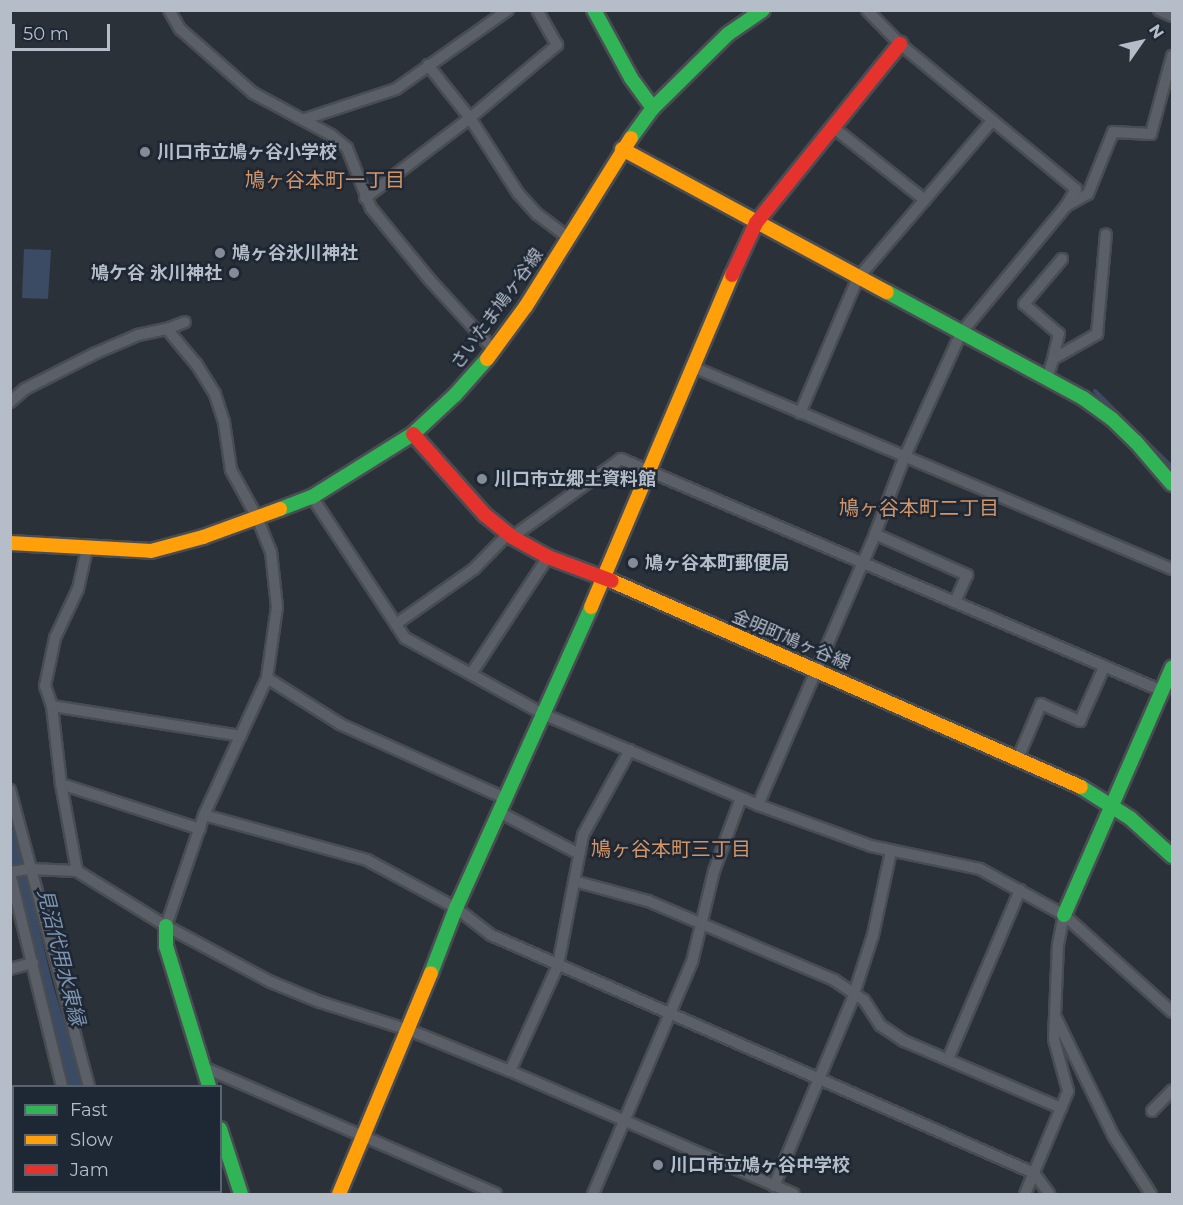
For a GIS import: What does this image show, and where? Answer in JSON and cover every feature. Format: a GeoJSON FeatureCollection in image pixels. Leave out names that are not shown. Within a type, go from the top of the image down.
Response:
{"type":"FeatureCollection","features":[{"type":"Feature","properties":{"kind":"street"},"geometry":{"type":"LineString","coordinates":[[169,10],[180,28],[253,93],[305,119],[347,148],[365,198],[371,208],[430,280],[494,350]]}},
{"type":"Feature","properties":{"kind":"street"},"geometry":{"type":"LineString","coordinates":[[305,119],[396,89],[508,10]]}},
{"type":"Feature","properties":{"kind":"street"},"geometry":{"type":"LineString","coordinates":[[365,198],[470,118],[557,45],[537,10]]}},
{"type":"Feature","properties":{"kind":"street"},"geometry":{"type":"LineString","coordinates":[[594,10],[631,78],[653,108]]}},
{"type":"Feature","properties":{"kind":"street","name":"さいたま鳩ヶ谷線"},"geometry":{"type":"LineString","coordinates":[[10,543],[151,551],[258,519],[312,497],[413,434],[455,395],[494,350],[526,306],[622,149],[653,108],[719,42],[763,10]]}},
{"type":"Feature","properties":{"kind":"street"},"geometry":{"type":"LineString","coordinates":[[758,805],[875,534],[905,456],[961,333],[1066,206],[1076,189],[900,44],[867,10]]}},
{"type":"Feature","properties":{"kind":"street"},"geometry":{"type":"LineString","coordinates":[[1159,10],[1173,16]]}},
{"type":"Feature","properties":{"kind":"street"},"geometry":{"type":"LineString","coordinates":[[339,1194],[409,1030],[456,908],[501,813],[756,223],[900,44]]}},
{"type":"Feature","properties":{"kind":"street"},"geometry":{"type":"LineString","coordinates":[[1066,206],[1088,194],[1113,132],[1152,134],[1173,56]]}},
{"type":"Feature","properties":{"kind":"street"},"geometry":{"type":"LineString","coordinates":[[428,65],[470,118],[518,193],[537,214],[569,238]]}},
{"type":"Feature","properties":{"kind":"street"},"geometry":{"type":"LineString","coordinates":[[800,413],[858,278],[992,121]]}},
{"type":"Feature","properties":{"kind":"street"},"geometry":{"type":"LineString","coordinates":[[834,128],[925,200]]}},
{"type":"Feature","properties":{"kind":"street"},"geometry":{"type":"LineString","coordinates":[[622,149],[1083,398],[1112,419],[1173,484]]}},
{"type":"Feature","properties":{"kind":"street"},"geometry":{"type":"LineString","coordinates":[[1053,359],[1097,334],[1106,234]]}},
{"type":"Feature","properties":{"kind":"street"},"geometry":{"type":"LineString","coordinates":[[1047,378],[1059,334],[1024,304],[1062,259]]}},
{"type":"Feature","properties":{"kind":"street"},"geometry":{"type":"LineString","coordinates":[[10,402],[25,389],[96,354],[138,335],[167,329],[185,322]]}},
{"type":"Feature","properties":{"kind":"street"},"geometry":{"type":"LineString","coordinates":[[167,329],[196,364],[215,394],[224,422],[231,470],[258,519],[271,552],[277,607],[267,678],[204,815],[166,926],[166,946],[209,1085]]}},
{"type":"Feature","properties":{"kind":"street"},"geometry":{"type":"LineString","coordinates":[[693,367],[1173,569]]}},
{"type":"Feature","properties":{"kind":"street","name":"金明町鳩ヶ谷線"},"geometry":{"type":"LineString","coordinates":[[413,434],[477,507],[510,535],[548,557],[602,577],[1018,758],[1113,805],[1173,856]]}},
{"type":"Feature","properties":{"kind":"street"},"geometry":{"type":"LineString","coordinates":[[396,624],[474,570],[510,535],[621,459],[1104,667],[1166,691]]}},
{"type":"Feature","properties":{"kind":"street"},"geometry":{"type":"LineString","coordinates":[[312,497],[405,638],[543,714],[758,805],[891,851],[980,869],[1064,915],[1173,1012]]}},
{"type":"Feature","properties":{"kind":"street"},"geometry":{"type":"LineString","coordinates":[[875,534],[967,575],[955,603]]}},
{"type":"Feature","properties":{"kind":"street"},"geometry":{"type":"LineString","coordinates":[[77,871],[60,784],[52,706],[45,686],[55,638],[78,589],[87,549]]}},
{"type":"Feature","properties":{"kind":"street"},"geometry":{"type":"LineString","coordinates":[[471,674],[548,557]]}},
{"type":"Feature","properties":{"kind":"street"},"geometry":{"type":"LineString","coordinates":[[1018,758],[1041,704],[1080,721],[1104,667]]}},
{"type":"Feature","properties":{"kind":"street"},"geometry":{"type":"LineString","coordinates":[[1025,1194],[1068,1091],[1054,1039],[1058,945],[1064,915],[1166,691],[1173,668]]}},
{"type":"Feature","properties":{"kind":"street"},"geometry":{"type":"LineString","coordinates":[[267,678],[340,724],[507,799]]}},
{"type":"Feature","properties":{"kind":"street"},"geometry":{"type":"LineString","coordinates":[[52,706],[241,736]]}},
{"type":"Feature","properties":{"kind":"street"},"geometry":{"type":"LineString","coordinates":[[510,1071],[558,965],[583,835],[630,750]]}},
{"type":"Feature","properties":{"kind":"street"},"geometry":{"type":"LineString","coordinates":[[60,784],[200,829]]}},
{"type":"Feature","properties":{"kind":"street"},"geometry":{"type":"LineString","coordinates":[[10,790],[88,1085]]}},
{"type":"Feature","properties":{"kind":"street"},"geometry":{"type":"LineString","coordinates":[[593,1194],[692,962],[714,871],[741,798]]}},
{"type":"Feature","properties":{"kind":"street"},"geometry":{"type":"LineString","coordinates":[[501,813],[579,854]]}},
{"type":"Feature","properties":{"kind":"street"},"geometry":{"type":"LineString","coordinates":[[204,815],[367,860],[456,908],[491,935],[1035,1173],[1049,1194]]}},
{"type":"Feature","properties":{"kind":"street"},"geometry":{"type":"LineString","coordinates":[[774,1185],[854,993],[873,935],[891,851]]}},
{"type":"Feature","properties":{"kind":"street"},"geometry":{"type":"LineString","coordinates":[[62,1085],[10,873],[30,869],[77,871],[166,926],[271,982],[320,1002],[409,1030],[510,1071],[794,1194]]}},
{"type":"Feature","properties":{"kind":"street"},"geometry":{"type":"LineString","coordinates":[[574,881],[648,901],[834,980],[864,1000],[880,1024],[890,1033],[1061,1108]]}},
{"type":"Feature","properties":{"kind":"street"},"geometry":{"type":"LineString","coordinates":[[948,1059],[1020,890]]}},
{"type":"Feature","properties":{"kind":"street"},"geometry":{"type":"LineString","coordinates":[[10,969],[33,963]]}},
{"type":"Feature","properties":{"kind":"street"},"geometry":{"type":"LineString","coordinates":[[1056,1018],[1113,1135],[1151,1194]]}},
{"type":"Feature","properties":{"kind":"street"},"geometry":{"type":"LineString","coordinates":[[203,1067],[496,1194]]}},
{"type":"Feature","properties":{"kind":"street"},"geometry":{"type":"LineString","coordinates":[[1152,1111],[1173,1090]]}},
{"type":"Feature","properties":{"kind":"street"},"geometry":{"type":"LineString","coordinates":[[222,1135],[241,1194]]}},
{"type":"Feature","properties":{"kind":"water"},"geometry":{"type":"Polygon","coordinates":[[[24,249],[51,250],[48,299],[22,298],[24,249]]]}},
{"type":"Feature","properties":{"kind":"waterway"},"geometry":{"type":"LineString","coordinates":[[1095,391],[1172,467]]}},
{"type":"Feature","properties":{"kind":"waterway","name":"見沼代用水東縁"},"geometry":{"type":"LineString","coordinates":[[10,836],[45,983],[76,1085]]}},
{"type":"Feature","properties":{"kind":"traffic: fast"},"geometry":{"type":"LineString","coordinates":[[594,10],[631,78],[653,108]]}},
{"type":"Feature","properties":{"kind":"traffic: fast"},"geometry":{"type":"LineString","coordinates":[[631,138],[653,108],[728,34],[763,10]]}},
{"type":"Feature","properties":{"kind":"traffic: fast"},"geometry":{"type":"LineString","coordinates":[[887,292],[1083,398],[1112,419],[1136,442],[1172,484]]}},
{"type":"Feature","properties":{"kind":"traffic: fast"},"geometry":{"type":"LineString","coordinates":[[280,509],[312,497],[413,434],[455,395],[487,359]]}},
{"type":"Feature","properties":{"kind":"traffic: fast"},"geometry":{"type":"LineString","coordinates":[[431,973],[456,908],[591,607]]}},
{"type":"Feature","properties":{"kind":"traffic: fast"},"geometry":{"type":"LineString","coordinates":[[1064,915],[1172,668]]}},
{"type":"Feature","properties":{"kind":"traffic: fast"},"geometry":{"type":"LineString","coordinates":[[1081,787],[1130,818],[1172,856]]}},
{"type":"Feature","properties":{"kind":"traffic: fast"},"geometry":{"type":"LineString","coordinates":[[166,926],[166,946],[209,1085]]}},
{"type":"Feature","properties":{"kind":"traffic: fast"},"geometry":{"type":"LineString","coordinates":[[222,1135],[241,1194]]}},
{"type":"Feature","properties":{"kind":"traffic: slow"},"geometry":{"type":"LineString","coordinates":[[487,359],[526,306],[631,138]]}},
{"type":"Feature","properties":{"kind":"traffic: slow"},"geometry":{"type":"LineString","coordinates":[[622,149],[887,292]]}},
{"type":"Feature","properties":{"kind":"traffic: slow"},"geometry":{"type":"LineString","coordinates":[[591,607],[732,275]]}},
{"type":"Feature","properties":{"kind":"traffic: slow"},"geometry":{"type":"LineString","coordinates":[[10,543],[151,551],[203,537],[280,509]]}},
{"type":"Feature","properties":{"kind":"traffic: slow"},"geometry":{"type":"LineString","coordinates":[[612,581],[1081,787]]}},
{"type":"Feature","properties":{"kind":"traffic: slow"},"geometry":{"type":"LineString","coordinates":[[339,1194],[431,973]]}},
{"type":"Feature","properties":{"kind":"traffic: jam"},"geometry":{"type":"LineString","coordinates":[[732,275],[756,223],[900,44]]}},
{"type":"Feature","properties":{"kind":"traffic: jam"},"geometry":{"type":"LineString","coordinates":[[413,434],[485,515],[512,537],[548,557],[612,581]]}},
{"type":"Feature","properties":{"kind":"place","name":"川口市立鳩ヶ谷小学校"},"geometry":{"type":"Point","coordinates":[145,152]}},
{"type":"Feature","properties":{"kind":"place","name":"鳩ヶ谷氷川神社"},"geometry":{"type":"Point","coordinates":[220,253]}},
{"type":"Feature","properties":{"kind":"place","name":"鳩ケ谷 氷川神社"},"geometry":{"type":"Point","coordinates":[234,273]}},
{"type":"Feature","properties":{"kind":"place","name":"川口市立郷土資料館"},"geometry":{"type":"Point","coordinates":[482,479]}},
{"type":"Feature","properties":{"kind":"place","name":"鳩ヶ谷本町郵便局"},"geometry":{"type":"Point","coordinates":[633,563]}},
{"type":"Feature","properties":{"kind":"place","name":"川口市立鳩ヶ谷中学校"},"geometry":{"type":"Point","coordinates":[658,1165]}},
{"type":"Feature","properties":{"kind":"district","name":"鳩ヶ谷本町一丁目"},"geometry":{"type":"Point","coordinates":[325,180]}},
{"type":"Feature","properties":{"kind":"district","name":"鳩ヶ谷本町二丁目"},"geometry":{"type":"Point","coordinates":[919,508]}},
{"type":"Feature","properties":{"kind":"district","name":"鳩ヶ谷本町三丁目"},"geometry":{"type":"Point","coordinates":[671,849]}}]}
